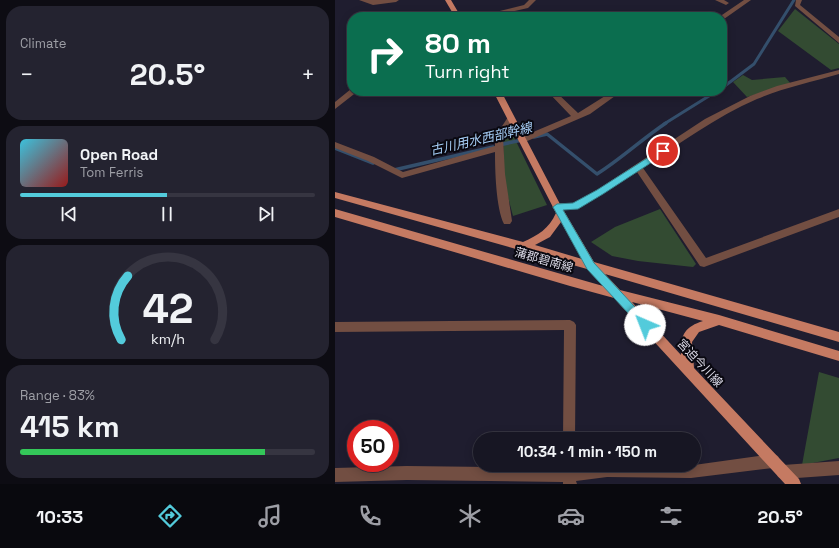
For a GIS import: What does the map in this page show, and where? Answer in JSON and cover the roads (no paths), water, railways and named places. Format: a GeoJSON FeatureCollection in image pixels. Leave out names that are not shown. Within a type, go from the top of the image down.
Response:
{"type":"FeatureCollection","features":[{"type":"Feature","properties":{"kind":"main road"},"geometry":{"type":"LineString","coordinates":[[448,0],[454,12]]}},
{"type":"Feature","properties":{"kind":"main road","name":"宮迫今川線"},"geometry":{"type":"LineString","coordinates":[[500,96],[559,210],[591,266],[794,484]]}},
{"type":"Feature","properties":{"kind":"main road","name":"蒲郡碧南線"},"geometry":{"type":"LineString","coordinates":[[335,195],[524,246],[839,337]]}},
{"type":"Feature","properties":{"kind":"main road"},"geometry":{"type":"LineString","coordinates":[[524,246],[546,236],[555,226],[559,210]]}},
{"type":"Feature","properties":{"kind":"main road","name":"蒲郡碧南線"},"geometry":{"type":"LineString","coordinates":[[335,214],[570,282],[719,320],[839,356]]}},
{"type":"Feature","properties":{"kind":"main road"},"geometry":{"type":"LineString","coordinates":[[688,369],[686,341],[695,328],[719,320]]}},
{"type":"Feature","properties":{"kind":"street"},"geometry":{"type":"LineString","coordinates":[[362,0],[373,3],[396,0]]}},
{"type":"Feature","properties":{"kind":"street"},"geometry":{"type":"LineString","coordinates":[[518,12],[533,0]]}},
{"type":"Feature","properties":{"kind":"street"},"geometry":{"type":"LineString","coordinates":[[718,0],[726,3]]}},
{"type":"Feature","properties":{"kind":"street"},"geometry":{"type":"LineString","coordinates":[[727,15],[748,0]]}},
{"type":"Feature","properties":{"kind":"street"},"geometry":{"type":"LineString","coordinates":[[799,0],[797,6],[839,41]]}},
{"type":"Feature","properties":{"kind":"street"},"geometry":{"type":"LineString","coordinates":[[559,210],[575,206],[639,168],[708,121],[753,98],[780,88],[839,72]]}},
{"type":"Feature","properties":{"kind":"street"},"geometry":{"type":"LineString","coordinates":[[335,106],[348,96]]}},
{"type":"Feature","properties":{"kind":"street"},"geometry":{"type":"LineString","coordinates":[[556,96],[577,117]]}},
{"type":"Feature","properties":{"kind":"street"},"geometry":{"type":"LineString","coordinates":[[522,140],[577,117],[611,96]]}},
{"type":"Feature","properties":{"kind":"street"},"geometry":{"type":"LineString","coordinates":[[507,221],[501,182],[499,137],[511,119]]}},
{"type":"Feature","properties":{"kind":"street"},"geometry":{"type":"LineString","coordinates":[[335,145],[402,175],[499,148]]}},
{"type":"Feature","properties":{"kind":"street"},"geometry":{"type":"LineString","coordinates":[[639,168],[704,263],[839,212]]}},
{"type":"Feature","properties":{"kind":"street"},"geometry":{"type":"LineString","coordinates":[[335,327],[570,325],[569,432]]}},
{"type":"Feature","properties":{"kind":"street"},"geometry":{"type":"LineString","coordinates":[[335,475],[407,473],[569,475],[607,470],[691,471],[773,461]]}},
{"type":"Feature","properties":{"kind":"street"},"geometry":{"type":"LineString","coordinates":[[783,472],[839,468]]}},
{"type":"Feature","properties":{"kind":"waterway","name":"古川用水西部幹線"},"geometry":{"type":"LineString","coordinates":[[727,84],[754,64],[794,0]]}},
{"type":"Feature","properties":{"kind":"waterway","name":"古川用水西部幹線"},"geometry":{"type":"LineString","coordinates":[[664,124],[709,96]]}},
{"type":"Feature","properties":{"kind":"waterway","name":"古川用水西部幹線"},"geometry":{"type":"LineString","coordinates":[[534,137],[547,134],[597,174],[666,123]]}},
{"type":"Feature","properties":{"kind":"waterway","name":"古川用水西部幹線"},"geometry":{"type":"LineString","coordinates":[[499,145],[522,140]]}},
{"type":"Feature","properties":{"kind":"waterway","name":"古川用水西部幹線"},"geometry":{"type":"LineString","coordinates":[[394,170],[493,147]]}},
{"type":"Feature","properties":{"kind":"waterway","name":"古川用水西部幹線"},"geometry":{"type":"LineString","coordinates":[[335,148],[373,163]]}}]}
